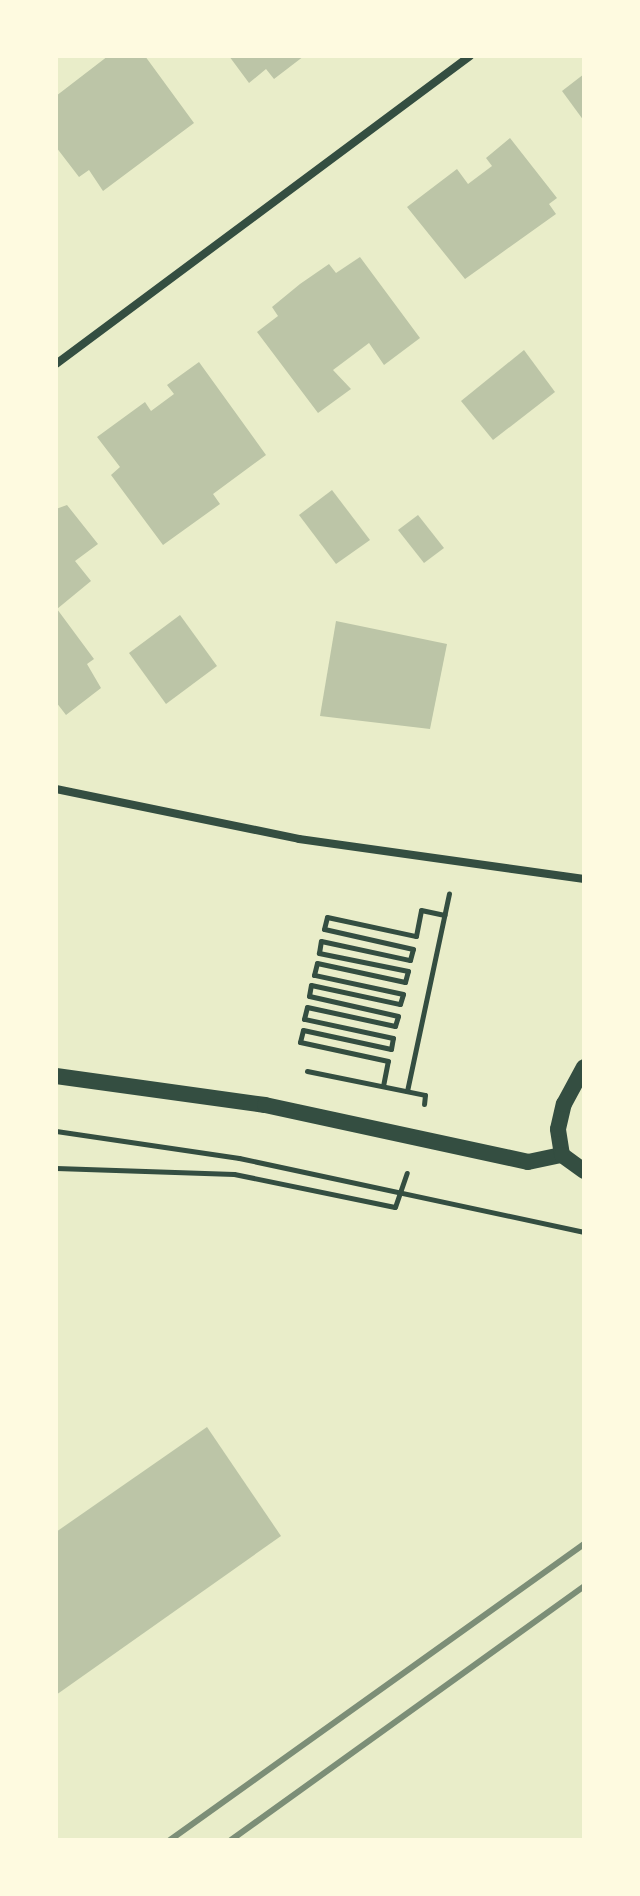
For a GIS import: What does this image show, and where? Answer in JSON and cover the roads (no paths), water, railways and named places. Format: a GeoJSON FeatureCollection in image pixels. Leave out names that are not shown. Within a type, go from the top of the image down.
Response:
{"type":"FeatureCollection","features":[{"type":"Feature","properties":{"kind":"main road"},"geometry":{"type":"LineString","coordinates":[[584,1067],[564,1104],[558,1129],[562,1155],[584,1171]]}},
{"type":"Feature","properties":{"kind":"main road"},"geometry":{"type":"LineString","coordinates":[[56,1076],[265,1105],[528,1162],[562,1155]]}},
{"type":"Feature","properties":{"kind":"street"},"geometry":{"type":"LineString","coordinates":[[56,364],[470,56]]}},
{"type":"Feature","properties":{"kind":"street"},"geometry":{"type":"LineString","coordinates":[[56,789],[299,839],[584,879]]}},
{"type":"Feature","properties":{"kind":"railway"},"geometry":{"type":"LineString","coordinates":[[170,1840],[584,1544]]}},
{"type":"Feature","properties":{"kind":"railway"},"geometry":{"type":"LineString","coordinates":[[231,1840],[584,1586]]}}]}
